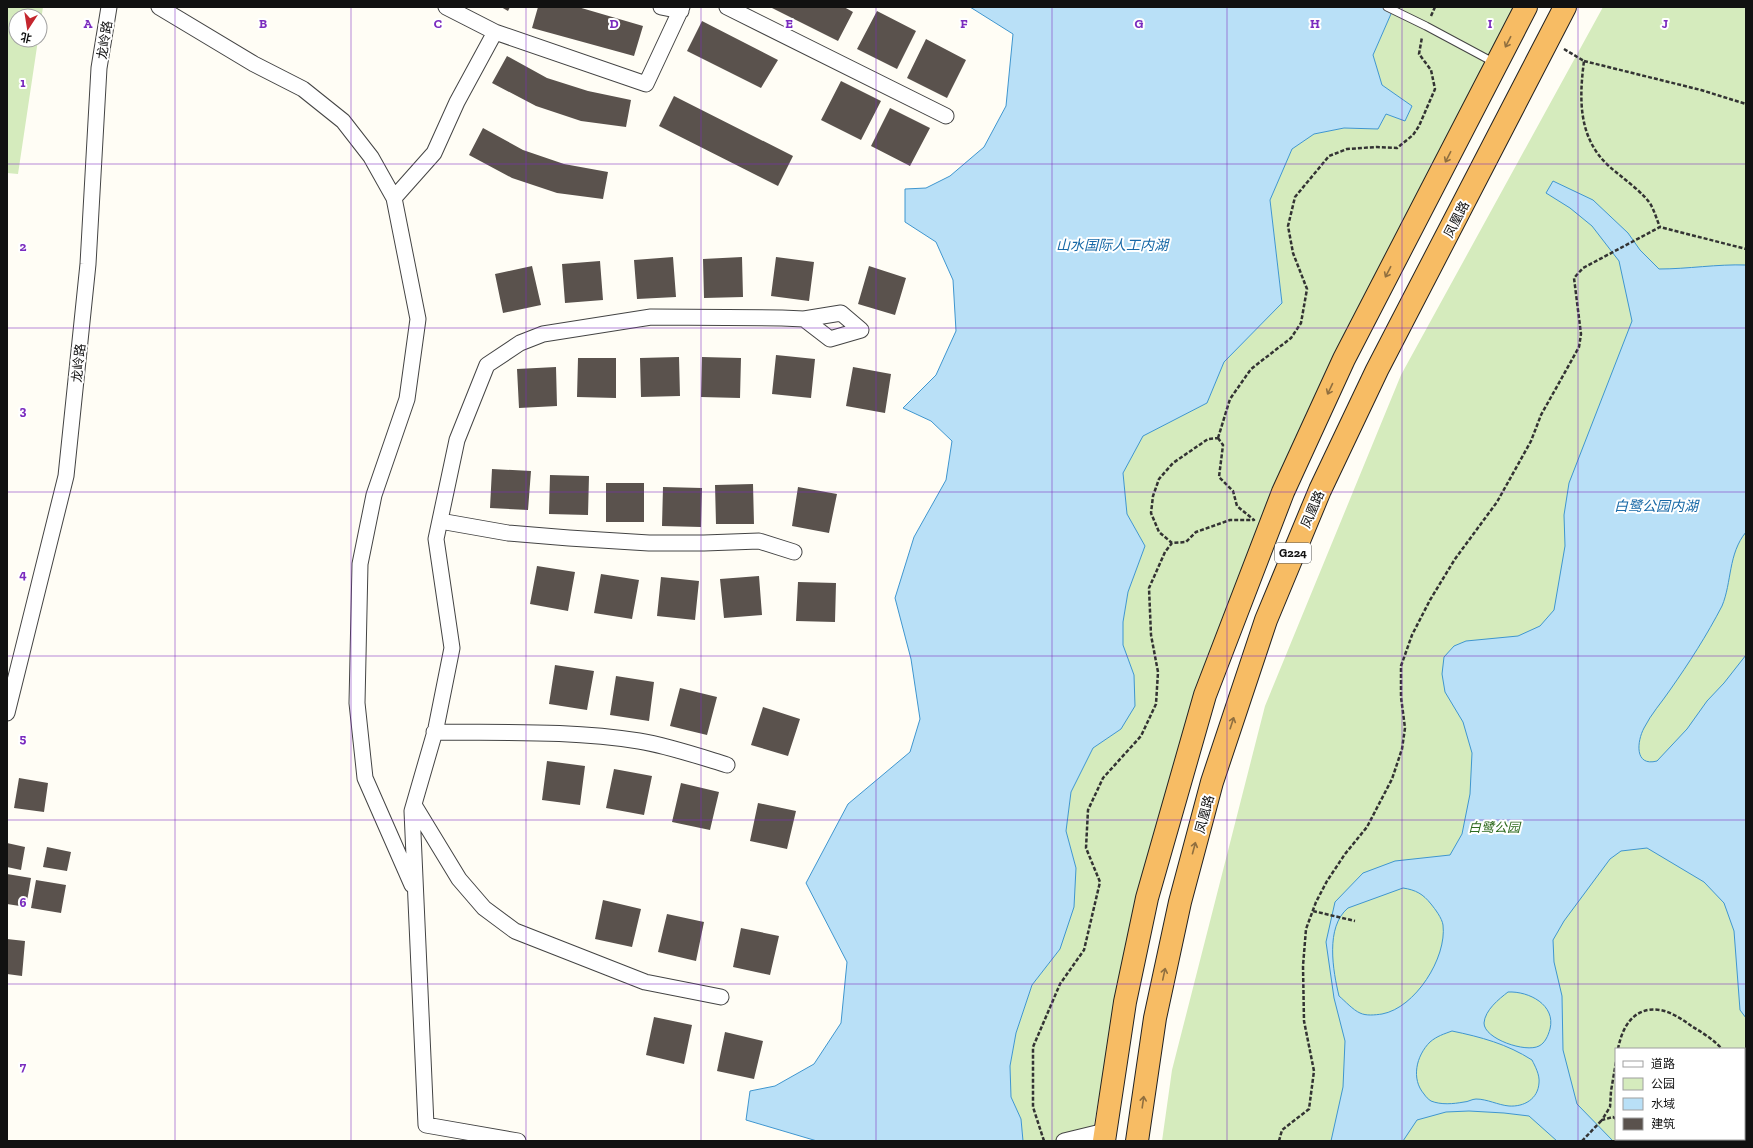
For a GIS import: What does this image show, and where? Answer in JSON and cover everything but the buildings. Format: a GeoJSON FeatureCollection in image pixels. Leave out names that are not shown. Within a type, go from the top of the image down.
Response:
{"type":"FeatureCollection","features":[{"type":"Feature","properties":{"kind":"highway","name":"G224"},"geometry":{"type":"LineString","coordinates":[[1104,1136],[1125,1002],[1147,898],[1205,695],[1283,492],[1344,359],[1526,7]]}},
{"type":"Feature","properties":{"kind":"highway","name":"凤凰路"},"geometry":{"type":"LineString","coordinates":[[1137,1141],[1155,1018],[1180,902],[1212,782],[1266,620],[1320,490],[1377,370],[1565,7]]}},
{"type":"Feature","properties":{"kind":"street","name":"龙岭路"},"geometry":{"type":"LineString","coordinates":[[7,713],[66,476],[88,264],[99,68],[109,7]]}},
{"type":"Feature","properties":{"kind":"street"},"geometry":{"type":"LineString","coordinates":[[159,7],[254,64],[303,89],[343,121],[371,158],[394,198],[418,319],[407,399],[374,495],[360,564],[357,703],[365,778],[416,894]]}},
{"type":"Feature","properties":{"kind":"street"},"geometry":{"type":"LineString","coordinates":[[446,7],[495,32],[646,84],[681,9],[661,7]]}},
{"type":"Feature","properties":{"kind":"street"},"geometry":{"type":"LineString","coordinates":[[727,7],[946,116]]}},
{"type":"Feature","properties":{"kind":"street"},"geometry":{"type":"LineString","coordinates":[[394,198],[434,153],[457,102],[495,32]]}},
{"type":"Feature","properties":{"kind":"street"},"geometry":{"type":"LineString","coordinates":[[518,1141],[426,1125],[412,811],[434,732],[452,648],[436,539],[457,440],[487,365],[520,343],[543,334],[651,317],[804,319]]}},
{"type":"Feature","properties":{"kind":"street"},"geometry":{"type":"LineString","coordinates":[[440,521],[508,533],[649,543],[759,541],[794,552]]}},
{"type":"Feature","properties":{"kind":"street"},"geometry":{"type":"LineString","coordinates":[[434,732],[570,734],[639,741],[682,751],[727,765]]}},
{"type":"Feature","properties":{"kind":"street"},"geometry":{"type":"LineString","coordinates":[[414,805],[459,879],[484,908],[515,931],[645,982],[721,997]]}},
{"type":"Feature","properties":{"kind":"street"},"geometry":{"type":"LineString","coordinates":[[1064,1141],[1104,1136]]}},
{"type":"Feature","properties":{"kind":"lane"},"geometry":{"type":"LineString","coordinates":[[1387,7],[1411,18],[1497,64]]}},
{"type":"Feature","properties":{"kind":"path"},"geometry":{"type":"LineString","coordinates":[[1218,438],[1208,439],[1173,463],[1159,479],[1153,496],[1151,513],[1159,532],[1172,543],[1186,542],[1196,532],[1230,520],[1254,520],[1237,506],[1233,492],[1219,477],[1222,445],[1218,438],[1230,399],[1251,369],[1291,338],[1300,323],[1307,290],[1293,254],[1288,226],[1295,196],[1329,156],[1347,149],[1377,147],[1397,148],[1413,135],[1419,126],[1435,89],[1432,70],[1419,54],[1420,41],[1435,7]]}},
{"type":"Feature","properties":{"kind":"path"},"geometry":{"type":"LineString","coordinates":[[1548,39],[1584,61],[1701,90],[1746,104]]}},
{"type":"Feature","properties":{"kind":"path"},"geometry":{"type":"LineString","coordinates":[[1584,61],[1581,104],[1584,126],[1593,148],[1608,165],[1632,185],[1652,205],[1660,227]]}},
{"type":"Feature","properties":{"kind":"path"},"geometry":{"type":"LineString","coordinates":[[1279,1141],[1282,1130],[1309,1109],[1314,1071],[1304,1021],[1303,966],[1306,929],[1327,881],[1345,854],[1368,827],[1392,779],[1402,748],[1405,728],[1401,697],[1401,666],[1412,635],[1430,600],[1456,559],[1497,502],[1531,441],[1541,415],[1579,347],[1581,334],[1574,278],[1583,268],[1660,227],[1746,249]]}},
{"type":"Feature","properties":{"kind":"path"},"geometry":{"type":"LineString","coordinates":[[1044,1141],[1033,1108],[1033,1047],[1060,984],[1084,950],[1100,882],[1086,848],[1088,810],[1103,778],[1140,736],[1156,704],[1158,672],[1151,635],[1149,588],[1165,552],[1172,543]]}},
{"type":"Feature","properties":{"kind":"path"},"geometry":{"type":"LineString","coordinates":[[1313,911],[1355,921]]}},
{"type":"Feature","properties":{"kind":"path"},"geometry":{"type":"LineString","coordinates":[[1618,1048],[1624,1027],[1638,1013],[1659,1010],[1673,1014],[1708,1036],[1721,1048]]}},
{"type":"Feature","properties":{"kind":"path"},"geometry":{"type":"LineString","coordinates":[[1582,1141],[1602,1120],[1610,1107],[1610,1091],[1615,1067]]}},
{"type":"Feature","properties":{"kind":"path"},"geometry":{"type":"LineString","coordinates":[[1602,1120],[1613,1117],[1615,1118]]}},
{"type":"Feature","properties":{"kind":"green space"},"geometry":{"type":"Polygon","coordinates":[[[7,7],[43,7],[8,8],[8,48],[37,48],[18,174],[7,173],[7,7]]]}},
{"type":"Feature","properties":{"kind":"green space"},"geometry":{"type":"Polygon","coordinates":[[[1394,7],[1515,7],[1261,523],[1116,1002],[1091,1141],[1023,1141],[1021,1119],[1011,1097],[1010,1066],[1016,1033],[1032,985],[1060,949],[1076,868],[1066,831],[1071,792],[1093,748],[1121,729],[1134,675],[1123,645],[1123,622],[1128,592],[1145,546],[1127,514],[1123,473],[1142,436],[1207,403],[1224,362],[1282,303],[1270,200],[1292,149],[1313,134],[1344,128],[1378,129],[1386,114],[1405,121],[1412,106],[1382,85],[1373,55],[1394,7]]]}},
{"type":"Feature","properties":{"kind":"green space","name":"白鹭公园"},"geometry":{"type":"Polygon","coordinates":[[[1603,7],[1746,7],[1746,1141],[1162,1141],[1172,1070],[1265,706],[1401,375],[1603,7]]]}},
{"type":"Feature","properties":{"kind":"water","name":"山水国际人工内湖"},"geometry":{"type":"Polygon","coordinates":[[[970,7],[1394,7],[1373,55],[1382,85],[1412,106],[1405,121],[1386,114],[1378,129],[1344,128],[1314,134],[1292,149],[1270,200],[1282,303],[1224,362],[1207,403],[1143,436],[1123,473],[1127,514],[1145,546],[1128,592],[1123,622],[1123,645],[1134,675],[1135,706],[1121,729],[1093,748],[1071,792],[1066,831],[1076,868],[1074,907],[1060,949],[1032,985],[1016,1033],[1010,1066],[1011,1097],[1021,1119],[1023,1141],[817,1141],[746,1120],[750,1091],[775,1086],[814,1064],[841,1023],[847,962],[806,883],[848,804],[910,752],[920,719],[911,659],[895,598],[914,537],[946,480],[952,441],[931,421],[903,408],[936,375],[956,331],[953,280],[936,242],[905,222],[905,189],[926,188],[950,176],[984,147],[1006,106],[1013,34],[970,7]]]}},
{"type":"Feature","properties":{"kind":"water","name":"白鹭公园内湖"},"geometry":{"type":"Polygon","coordinates":[[[1553,181],[1593,200],[1628,233],[1640,250],[1659,269],[1746,265],[1746,532],[1736,549],[1722,606],[1691,659],[1647,723],[1640,739],[1639,752],[1644,760],[1650,762],[1657,761],[1687,729],[1707,701],[1724,683],[1746,655],[1746,1018],[1740,1010],[1734,931],[1724,903],[1704,882],[1647,848],[1621,851],[1610,859],[1564,921],[1553,940],[1554,962],[1562,996],[1563,1050],[1577,1104],[1613,1141],[1557,1141],[1529,1116],[1469,1111],[1446,1112],[1417,1120],[1403,1141],[1331,1141],[1343,1087],[1345,1041],[1334,998],[1326,942],[1335,902],[1363,873],[1395,861],[1450,855],[1462,834],[1470,794],[1472,753],[1463,722],[1445,692],[1442,674],[1444,657],[1454,646],[1466,641],[1518,636],[1540,626],[1554,610],[1565,546],[1564,515],[1569,483],[1632,321],[1619,261],[1592,226],[1570,208],[1546,193],[1553,181]],[[1403,888],[1348,908],[1341,916],[1336,926],[1333,938],[1333,962],[1339,996],[1357,1012],[1362,1014],[1382,1014],[1394,1010],[1406,1002],[1417,992],[1426,980],[1440,952],[1443,938],[1443,925],[1440,917],[1431,904],[1422,895],[1415,891],[1403,888]],[[1508,992],[1493,1005],[1485,1018],[1484,1023],[1486,1029],[1498,1039],[1516,1046],[1533,1048],[1541,1045],[1546,1039],[1550,1029],[1551,1020],[1545,1006],[1539,1001],[1524,994],[1508,992]],[[1452,1031],[1430,1042],[1421,1054],[1416,1075],[1420,1088],[1431,1101],[1447,1104],[1480,1099],[1515,1106],[1525,1103],[1533,1098],[1538,1089],[1539,1077],[1532,1060],[1523,1054],[1494,1042],[1463,1033],[1452,1031]]]}}]}
